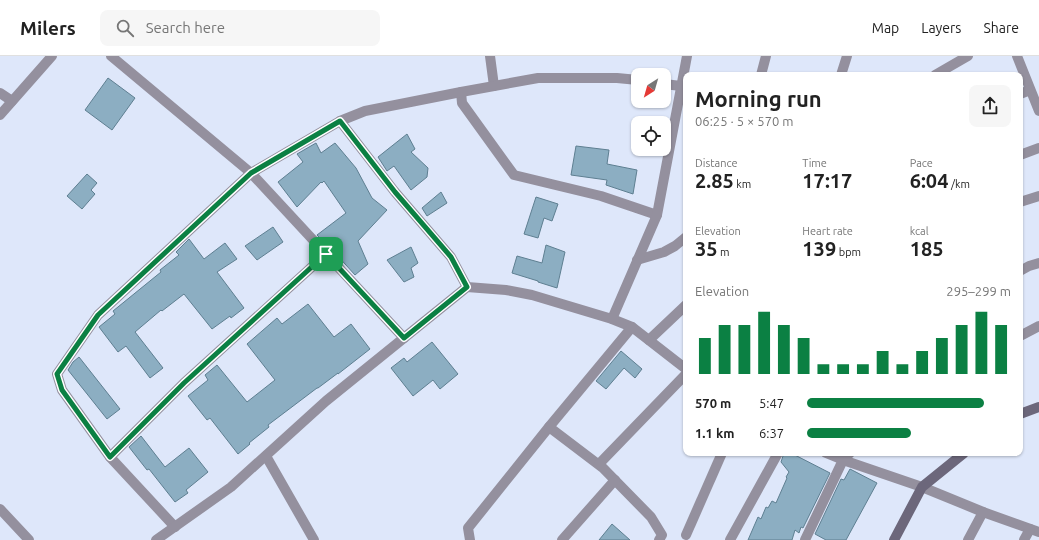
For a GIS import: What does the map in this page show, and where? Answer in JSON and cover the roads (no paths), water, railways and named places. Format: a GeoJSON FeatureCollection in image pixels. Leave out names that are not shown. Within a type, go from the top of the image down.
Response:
{"type":"FeatureCollection","features":[{"type":"Feature","properties":{"kind":"main road"},"geometry":{"type":"LineString","coordinates":[[1023,413],[1039,407]]}},
{"type":"Feature","properties":{"kind":"main road"},"geometry":{"type":"LineString","coordinates":[[894,540],[922,487],[960,456]]}},
{"type":"Feature","properties":{"kind":"street"},"geometry":{"type":"LineString","coordinates":[[0,115],[52,56]]}},
{"type":"Feature","properties":{"kind":"street"},"geometry":{"type":"LineString","coordinates":[[111,56],[251,173],[404,338]]}},
{"type":"Feature","properties":{"kind":"street"},"geometry":{"type":"LineString","coordinates":[[490,56],[494,86]]}},
{"type":"Feature","properties":{"kind":"street"},"geometry":{"type":"LineString","coordinates":[[684,72],[688,56]]}},
{"type":"Feature","properties":{"kind":"street"},"geometry":{"type":"LineString","coordinates":[[762,72],[766,56]]}},
{"type":"Feature","properties":{"kind":"street"},"geometry":{"type":"LineString","coordinates":[[843,72],[847,56]]}},
{"type":"Feature","properties":{"kind":"street"},"geometry":{"type":"LineString","coordinates":[[940,72],[968,56]]}},
{"type":"Feature","properties":{"kind":"street"},"geometry":{"type":"LineString","coordinates":[[1016,56],[1023,72]]}},
{"type":"Feature","properties":{"kind":"street"},"geometry":{"type":"LineString","coordinates":[[1023,73],[1039,111]]}},
{"type":"Feature","properties":{"kind":"street"},"geometry":{"type":"LineString","coordinates":[[612,319],[657,215],[683,77]]}},
{"type":"Feature","properties":{"kind":"street"},"geometry":{"type":"LineString","coordinates":[[174,527],[110,457],[62,390],[57,374],[98,315],[251,173],[340,121],[364,111],[538,78],[631,79]]}},
{"type":"Feature","properties":{"kind":"street"},"geometry":{"type":"LineString","coordinates":[[671,85],[681,86]]}},
{"type":"Feature","properties":{"kind":"street"},"geometry":{"type":"LineString","coordinates":[[1023,93],[1030,90]]}},
{"type":"Feature","properties":{"kind":"street"},"geometry":{"type":"LineString","coordinates":[[0,92],[12,101]]}},
{"type":"Feature","properties":{"kind":"street"},"geometry":{"type":"LineString","coordinates":[[461,92],[462,103],[514,175],[601,196],[657,215]]}},
{"type":"Feature","properties":{"kind":"street"},"geometry":{"type":"LineString","coordinates":[[340,121],[395,192],[451,257],[467,287]]}},
{"type":"Feature","properties":{"kind":"street"},"geometry":{"type":"LineString","coordinates":[[1023,154],[1039,148]]}},
{"type":"Feature","properties":{"kind":"street"},"geometry":{"type":"LineString","coordinates":[[1023,201],[1039,196]]}},
{"type":"Feature","properties":{"kind":"street"},"geometry":{"type":"LineString","coordinates":[[637,260],[664,252],[683,239]]}},
{"type":"Feature","properties":{"kind":"street"},"geometry":{"type":"LineString","coordinates":[[110,457],[184,383],[326,254]]}},
{"type":"Feature","properties":{"kind":"street"},"geometry":{"type":"LineString","coordinates":[[1023,269],[1039,263]]}},
{"type":"Feature","properties":{"kind":"street"},"geometry":{"type":"LineString","coordinates":[[156,540],[231,487],[326,402],[467,287],[506,290],[532,295],[612,319],[632,327],[683,367]]}},
{"type":"Feature","properties":{"kind":"street"},"geometry":{"type":"LineString","coordinates":[[649,340],[683,308]]}},
{"type":"Feature","properties":{"kind":"street"},"geometry":{"type":"LineString","coordinates":[[1023,334],[1039,326]]}},
{"type":"Feature","properties":{"kind":"street"},"geometry":{"type":"LineString","coordinates":[[470,540],[468,528],[632,327]]}},
{"type":"Feature","properties":{"kind":"street"},"geometry":{"type":"LineString","coordinates":[[598,464],[683,377]]}},
{"type":"Feature","properties":{"kind":"street"},"geometry":{"type":"LineString","coordinates":[[549,428],[598,464],[615,480],[651,517],[662,535],[658,540]]}},
{"type":"Feature","properties":{"kind":"street"},"geometry":{"type":"LineString","coordinates":[[266,456],[314,540]]}},
{"type":"Feature","properties":{"kind":"street"},"geometry":{"type":"LineString","coordinates":[[686,534],[721,456]]}},
{"type":"Feature","properties":{"kind":"street"},"geometry":{"type":"LineString","coordinates":[[730,540],[776,456]]}},
{"type":"Feature","properties":{"kind":"street"},"geometry":{"type":"LineString","coordinates":[[833,456],[922,487],[983,512],[1034,530],[1024,540]]}},
{"type":"Feature","properties":{"kind":"street"},"geometry":{"type":"LineString","coordinates":[[805,540],[842,460],[847,456]]}},
{"type":"Feature","properties":{"kind":"street"},"geometry":{"type":"LineString","coordinates":[[562,540],[615,480]]}},
{"type":"Feature","properties":{"kind":"street"},"geometry":{"type":"LineString","coordinates":[[0,509],[29,540]]}},
{"type":"Feature","properties":{"kind":"street"},"geometry":{"type":"LineString","coordinates":[[968,540],[983,512]]}}]}
